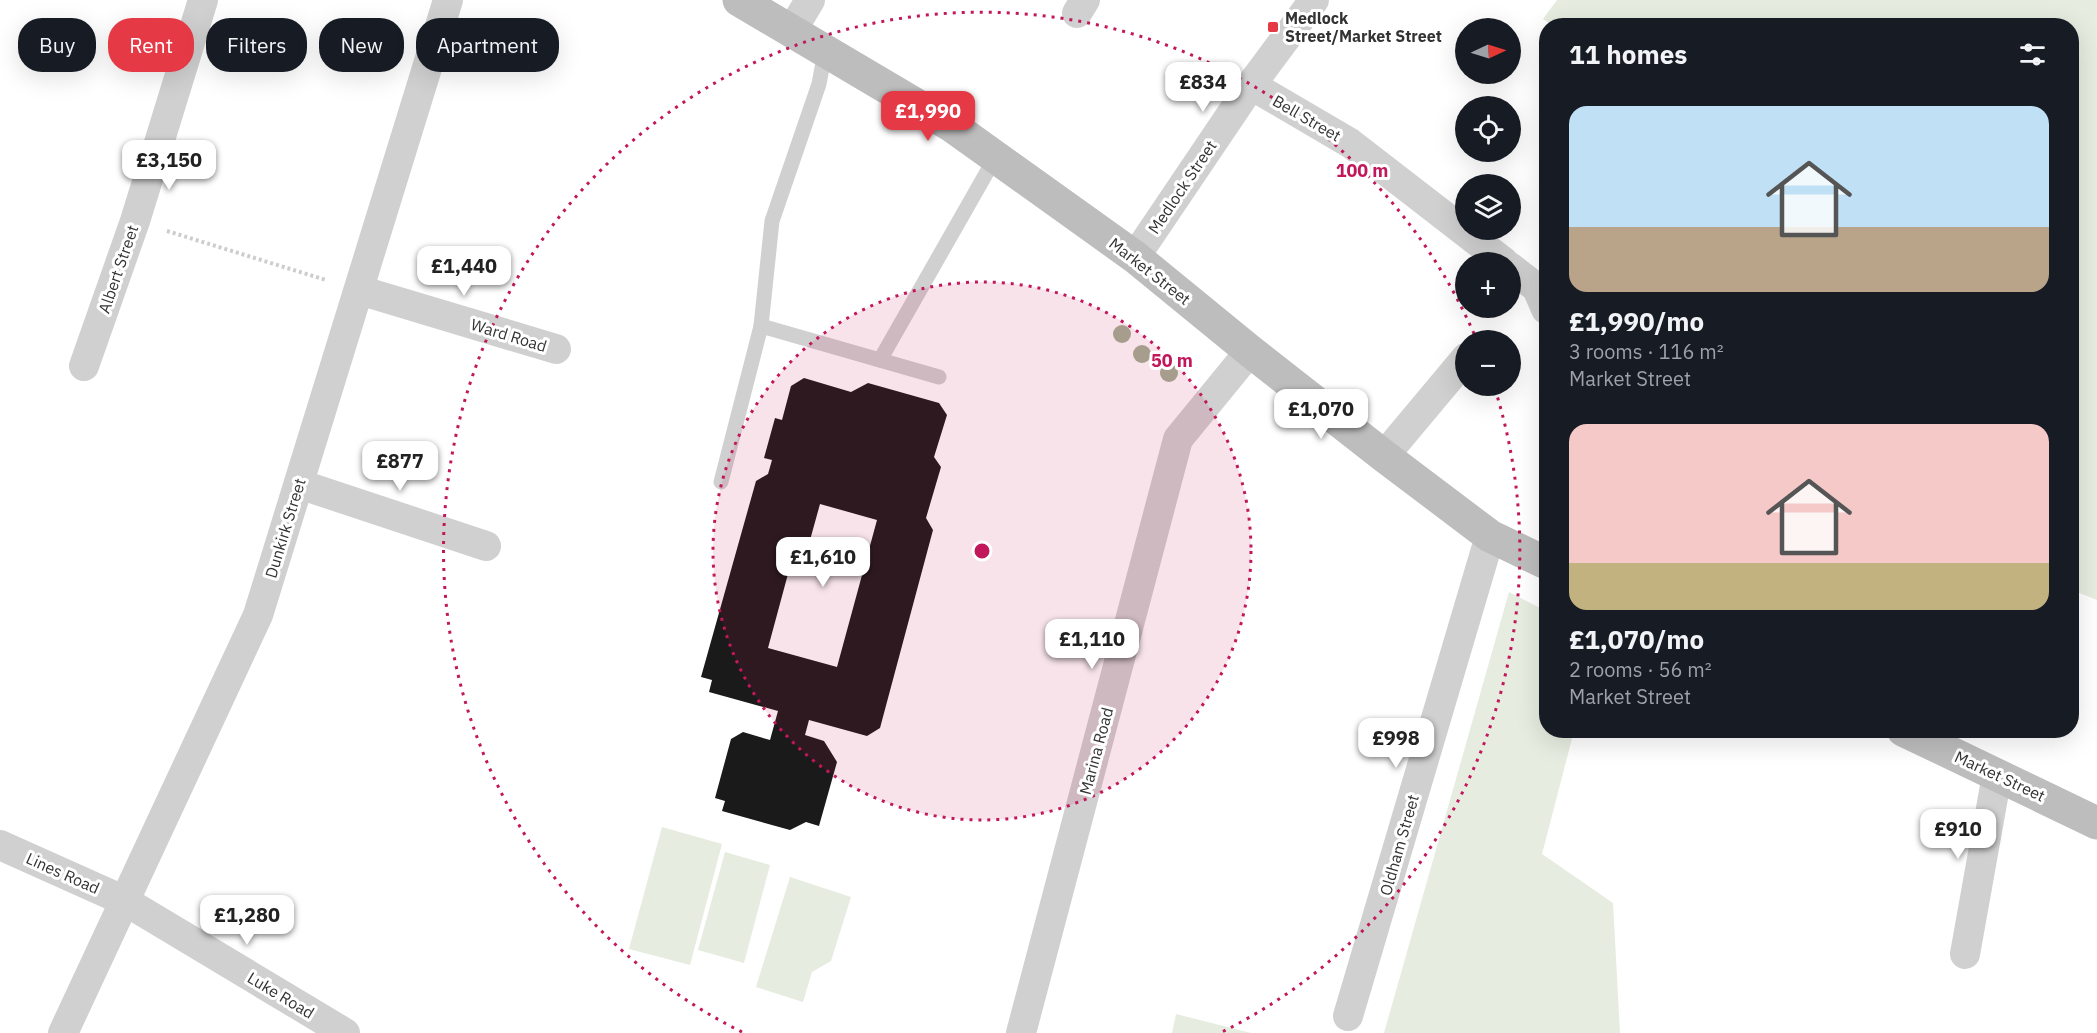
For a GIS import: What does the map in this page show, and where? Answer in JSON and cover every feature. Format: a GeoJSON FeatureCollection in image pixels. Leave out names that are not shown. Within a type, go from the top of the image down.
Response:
{"type":"FeatureCollection","features":[{"type":"Feature","properties":{"kind":"street","name":"Albert Street"},"geometry":{"type":"LineString","coordinates":[[84,366],[135,221],[203,0]]}},
{"type":"Feature","properties":{"kind":"street","name":"Dunkirk Street"},"geometry":{"type":"LineString","coordinates":[[63,1033],[258,615],[448,0]]}},
{"type":"Feature","properties":{"kind":"street","name":"Market Street"},"geometry":{"type":"LineString","coordinates":[[739,0],[952,126],[1135,257],[1250,351],[1490,536],[1539,560]]}},
{"type":"Feature","properties":{"kind":"street"},"geometry":{"type":"LineString","coordinates":[[791,32],[810,0]]}},
{"type":"Feature","properties":{"kind":"street","name":"Medlock Street"},"geometry":{"type":"LineString","coordinates":[[1135,257],[1251,85],[1314,0]]}},
{"type":"Feature","properties":{"kind":"street","name":"Bell Street"},"geometry":{"type":"LineString","coordinates":[[1251,85],[1350,143],[1491,252]]}},
{"type":"Feature","properties":{"kind":"street"},"geometry":{"type":"LineString","coordinates":[[1521,276],[1537,288],[1539,293]]}},
{"type":"Feature","properties":{"kind":"street","name":"Ward Road"},"geometry":{"type":"LineString","coordinates":[[359,290],[556,349]]}},
{"type":"Feature","properties":{"kind":"street","name":"Marina Road"},"geometry":{"type":"LineString","coordinates":[[1022,1033],[1178,439],[1250,351]]}},
{"type":"Feature","properties":{"kind":"street"},"geometry":{"type":"LineString","coordinates":[[1384,456],[1455,371]]}},
{"type":"Feature","properties":{"kind":"street"},"geometry":{"type":"LineString","coordinates":[[299,484],[486,546]]}},
{"type":"Feature","properties":{"kind":"street","name":"Oldham Street"},"geometry":{"type":"LineString","coordinates":[[1348,1016],[1490,536]]}},
{"type":"Feature","properties":{"kind":"street","name":"Market Street"},"geometry":{"type":"LineString","coordinates":[[1920,738],[2097,823]]}},
{"type":"Feature","properties":{"kind":"street"},"geometry":{"type":"LineString","coordinates":[[1965,954],[1997,775]]}},
{"type":"Feature","properties":{"kind":"street","name":"Lines Road"},"geometry":{"type":"LineString","coordinates":[[0,845],[125,901]]}},
{"type":"Feature","properties":{"kind":"street","name":"Luke Road"},"geometry":{"type":"LineString","coordinates":[[125,901],[345,1033]]}},
{"type":"Feature","properties":{"kind":"lane"},"geometry":{"type":"LineString","coordinates":[[722,482],[761,326],[772,221],[819,84],[825,52]]}},
{"type":"Feature","properties":{"kind":"lane"},"geometry":{"type":"LineString","coordinates":[[880,360],[995,158]]}},
{"type":"Feature","properties":{"kind":"lane"},"geometry":{"type":"LineString","coordinates":[[761,326],[939,377]]}},
{"type":"Feature","properties":{"kind":"path"},"geometry":{"type":"LineString","coordinates":[[135,221],[359,290]]}},
{"type":"Feature","properties":{"kind":"shaded area"},"geometry":{"type":"Polygon","coordinates":[[[1557,0],[2097,0],[2097,600],[2079,593],[2079,18],[1544,18],[1557,0]]]}},
{"type":"Feature","properties":{"kind":"shaded area"},"geometry":{"type":"Polygon","coordinates":[[[1509,592],[1539,607],[1539,738],[1572,738],[1542,854],[1613,903],[1620,1033],[1384,1033],[1509,592]]]}},
{"type":"Feature","properties":{"kind":"shaded area"},"geometry":{"type":"Polygon","coordinates":[[[662,827],[722,844],[690,965],[629,949],[662,827]]]}},
{"type":"Feature","properties":{"kind":"shaded area"},"geometry":{"type":"Polygon","coordinates":[[[725,852],[770,865],[744,963],[698,950],[725,852]]]}},
{"type":"Feature","properties":{"kind":"shaded area"},"geometry":{"type":"Polygon","coordinates":[[[790,877],[851,897],[831,961],[812,972],[803,1002],[756,987],[790,877]]]}},
{"type":"Feature","properties":{"kind":"shaded area"},"geometry":{"type":"Polygon","coordinates":[[[1176,1014],[1251,1033],[1172,1033],[1176,1014]]]}},
{"type":"Feature","properties":{"kind":"building"},"geometry":{"type":"Polygon","coordinates":[[[804,378],[851,392],[868,383],[939,403],[947,415],[934,457],[941,467],[926,518],[933,530],[880,728],[867,736],[809,720],[805,735],[824,741],[837,762],[819,826],[806,822],[790,830],[722,811],[725,801],[715,798],[731,739],[743,732],[770,740],[778,711],[709,692],[712,680],[701,677],[756,481],[768,474],[772,460],[764,458],[775,418],[782,420],[791,386],[804,378]],[[820,504],[807,551],[795,548],[768,648],[837,667],[877,520],[820,504]]]}},
{"type":"Feature","properties":{"kind":"place","name":"Medlock Street/Market Street"},"geometry":{"type":"Point","coordinates":[1273,27]}}]}
